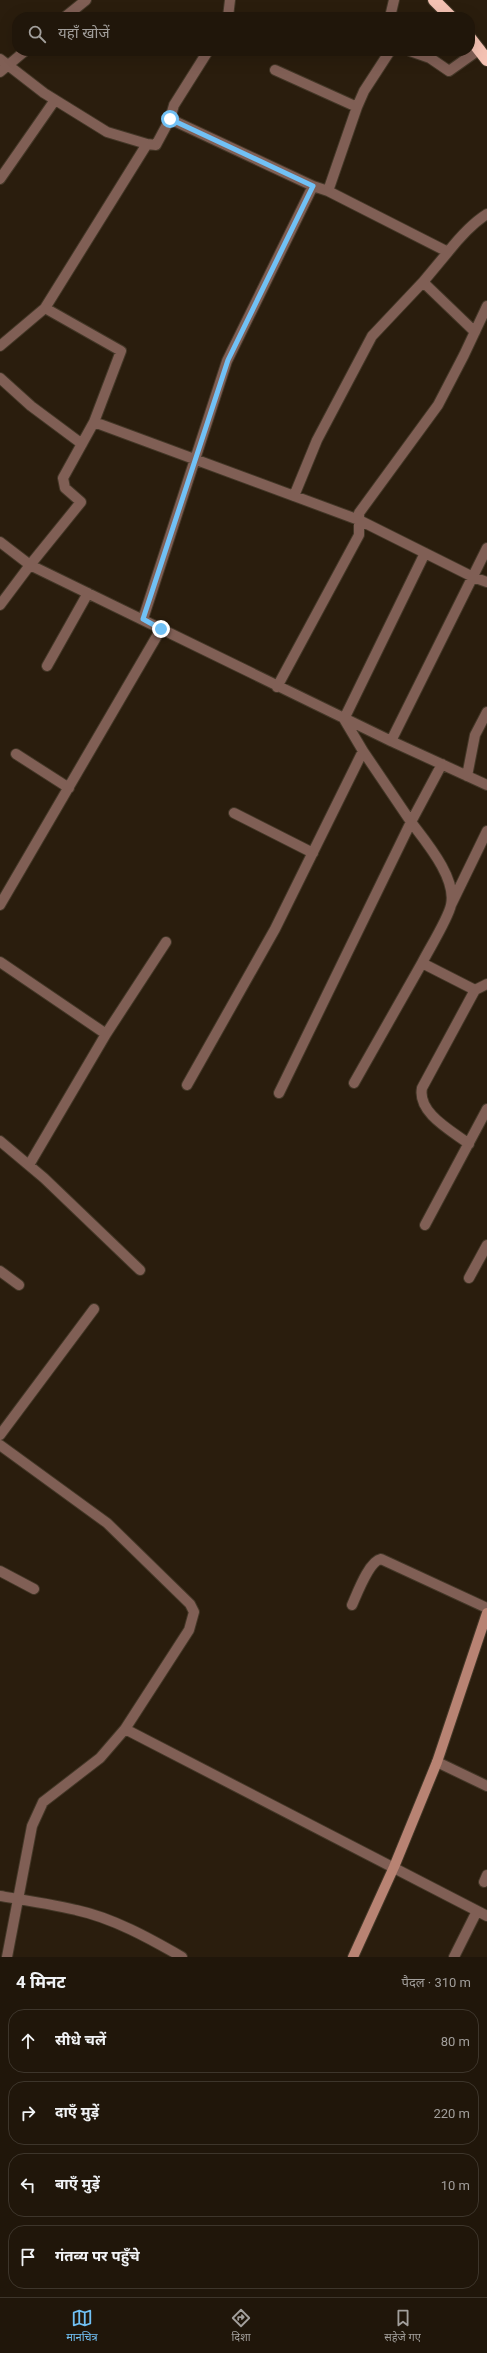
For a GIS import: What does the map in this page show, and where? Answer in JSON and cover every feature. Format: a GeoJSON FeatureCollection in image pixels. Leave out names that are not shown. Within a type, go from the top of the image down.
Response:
{"type":"FeatureCollection","features":[{"type":"Feature","properties":{"kind":"highway"},"geometry":{"type":"LineString","coordinates":[[434,0],[446,12]]}},
{"type":"Feature","properties":{"kind":"highway"},"geometry":{"type":"LineString","coordinates":[[475,44],[487,60]]}},
{"type":"Feature","properties":{"kind":"street"},"geometry":{"type":"LineString","coordinates":[[72,12],[86,0]]}},
{"type":"Feature","properties":{"kind":"street"},"geometry":{"type":"LineString","coordinates":[[229,12],[230,0]]}},
{"type":"Feature","properties":{"kind":"street"},"geometry":{"type":"LineString","coordinates":[[391,12],[394,0]]}},
{"type":"Feature","properties":{"kind":"street"},"geometry":{"type":"LineString","coordinates":[[475,53],[480,49]]}},
{"type":"Feature","properties":{"kind":"street"},"geometry":{"type":"LineString","coordinates":[[17,56],[2,66],[107,132],[147,144],[156,145],[170,119],[174,105],[205,56]]}},
{"type":"Feature","properties":{"kind":"street"},"geometry":{"type":"LineString","coordinates":[[328,191],[357,107],[364,91],[387,56]]}},
{"type":"Feature","properties":{"kind":"street"},"geometry":{"type":"LineString","coordinates":[[424,56],[430,58],[449,71],[470,56]]}},
{"type":"Feature","properties":{"kind":"street"},"geometry":{"type":"LineString","coordinates":[[275,70],[357,107]]}},
{"type":"Feature","properties":{"kind":"street"},"geometry":{"type":"LineString","coordinates":[[0,179],[55,100]]}},
{"type":"Feature","properties":{"kind":"street"},"geometry":{"type":"LineString","coordinates":[[170,119],[313,186],[328,191],[448,252]]}},
{"type":"Feature","properties":{"kind":"street"},"geometry":{"type":"LineString","coordinates":[[0,346],[45,308],[147,144]]}},
{"type":"Feature","properties":{"kind":"street"},"geometry":{"type":"LineString","coordinates":[[143,619],[228,360],[313,186]]}},
{"type":"Feature","properties":{"kind":"street"},"geometry":{"type":"LineString","coordinates":[[294,496],[317,440],[372,336],[423,282],[463,235],[487,214]]}},
{"type":"Feature","properties":{"kind":"street"},"geometry":{"type":"LineString","coordinates":[[423,282],[475,332]]}},
{"type":"Feature","properties":{"kind":"street"},"geometry":{"type":"LineString","coordinates":[[0,605],[81,502],[65,488],[63,478],[94,422],[121,351],[45,308]]}},
{"type":"Feature","properties":{"kind":"street"},"geometry":{"type":"LineString","coordinates":[[277,687],[359,535],[359,513],[438,405],[486,311]]}},
{"type":"Feature","properties":{"kind":"street"},"geometry":{"type":"LineString","coordinates":[[0,378],[31,406],[82,444]]}},
{"type":"Feature","properties":{"kind":"street"},"geometry":{"type":"LineString","coordinates":[[94,422],[359,520],[473,577],[487,582]]}},
{"type":"Feature","properties":{"kind":"street"},"geometry":{"type":"LineString","coordinates":[[0,542],[30,565],[143,619],[277,687],[487,785]]}},
{"type":"Feature","properties":{"kind":"street"},"geometry":{"type":"LineString","coordinates":[[391,741],[487,548]]}},
{"type":"Feature","properties":{"kind":"street"},"geometry":{"type":"LineString","coordinates":[[344,719],[425,553]]}},
{"type":"Feature","properties":{"kind":"street"},"geometry":{"type":"LineString","coordinates":[[47,666],[88,593]]}},
{"type":"Feature","properties":{"kind":"street"},"geometry":{"type":"LineString","coordinates":[[0,905],[161,629]]}},
{"type":"Feature","properties":{"kind":"street"},"geometry":{"type":"LineString","coordinates":[[467,776],[475,735],[487,712]]}},
{"type":"Feature","properties":{"kind":"street"},"geometry":{"type":"LineString","coordinates":[[344,719],[363,751],[410,822],[433,851],[449,881],[451,905]]}},
{"type":"Feature","properties":{"kind":"street"},"geometry":{"type":"LineString","coordinates":[[187,1085],[275,929],[363,751]]}},
{"type":"Feature","properties":{"kind":"street"},"geometry":{"type":"LineString","coordinates":[[16,754],[69,788]]}},
{"type":"Feature","properties":{"kind":"street"},"geometry":{"type":"LineString","coordinates":[[279,1093],[410,822],[442,764]]}},
{"type":"Feature","properties":{"kind":"street"},"geometry":{"type":"LineString","coordinates":[[234,813],[313,853]]}},
{"type":"Feature","properties":{"kind":"street"},"geometry":{"type":"LineString","coordinates":[[354,1083],[422,963],[487,831]]}},
{"type":"Feature","properties":{"kind":"street"},"geometry":{"type":"LineString","coordinates":[[29,1165],[106,1034],[166,942]]}},
{"type":"Feature","properties":{"kind":"street"},"geometry":{"type":"LineString","coordinates":[[0,962],[106,1034]]}},
{"type":"Feature","properties":{"kind":"street"},"geometry":{"type":"LineString","coordinates":[[422,963],[475,990]]}},
{"type":"Feature","properties":{"kind":"street"},"geometry":{"type":"LineString","coordinates":[[469,1144],[432,1114],[426,1107],[421,1094],[422,1088],[475,990],[487,984]]}},
{"type":"Feature","properties":{"kind":"street"},"geometry":{"type":"LineString","coordinates":[[425,1225],[487,1109]]}},
{"type":"Feature","properties":{"kind":"street"},"geometry":{"type":"LineString","coordinates":[[0,1141],[29,1165],[140,1270]]}},
{"type":"Feature","properties":{"kind":"street"},"geometry":{"type":"LineString","coordinates":[[469,1278],[487,1245]]}},
{"type":"Feature","properties":{"kind":"street"},"geometry":{"type":"LineString","coordinates":[[0,1271],[19,1285]]}},
{"type":"Feature","properties":{"kind":"street"},"geometry":{"type":"LineString","coordinates":[[0,1436],[94,1309]]}},
{"type":"Feature","properties":{"kind":"street"},"geometry":{"type":"LineString","coordinates":[[0,1446],[107,1523],[190,1604],[194,1612],[189,1630],[125,1729],[100,1758],[43,1802],[32,1826],[7,1957]]}},
{"type":"Feature","properties":{"kind":"street"},"geometry":{"type":"LineString","coordinates":[[352,1605],[372,1565],[377,1560],[381,1559],[487,1608]]}},
{"type":"Feature","properties":{"kind":"street"},"geometry":{"type":"LineString","coordinates":[[0,1571],[34,1589]]}},
{"type":"Feature","properties":{"kind":"street"},"geometry":{"type":"LineString","coordinates":[[353,1957],[394,1867],[437,1762],[487,1613]]}},
{"type":"Feature","properties":{"kind":"street"},"geometry":{"type":"LineString","coordinates":[[125,1729],[478,1910],[487,1916]]}},
{"type":"Feature","properties":{"kind":"street"},"geometry":{"type":"LineString","coordinates":[[437,1762],[487,1786]]}},
{"type":"Feature","properties":{"kind":"street"},"geometry":{"type":"LineString","coordinates":[[0,1896],[76,1910],[98,1916],[153,1940],[182,1957]]}},
{"type":"Feature","properties":{"kind":"street"},"geometry":{"type":"LineString","coordinates":[[454,1957],[478,1910]]}},
{"type":"Feature","properties":{"kind":"route"},"geometry":{"type":"LineString","coordinates":[[161,629],[143,619],[228,360],[313,186],[170,119]]}}]}
